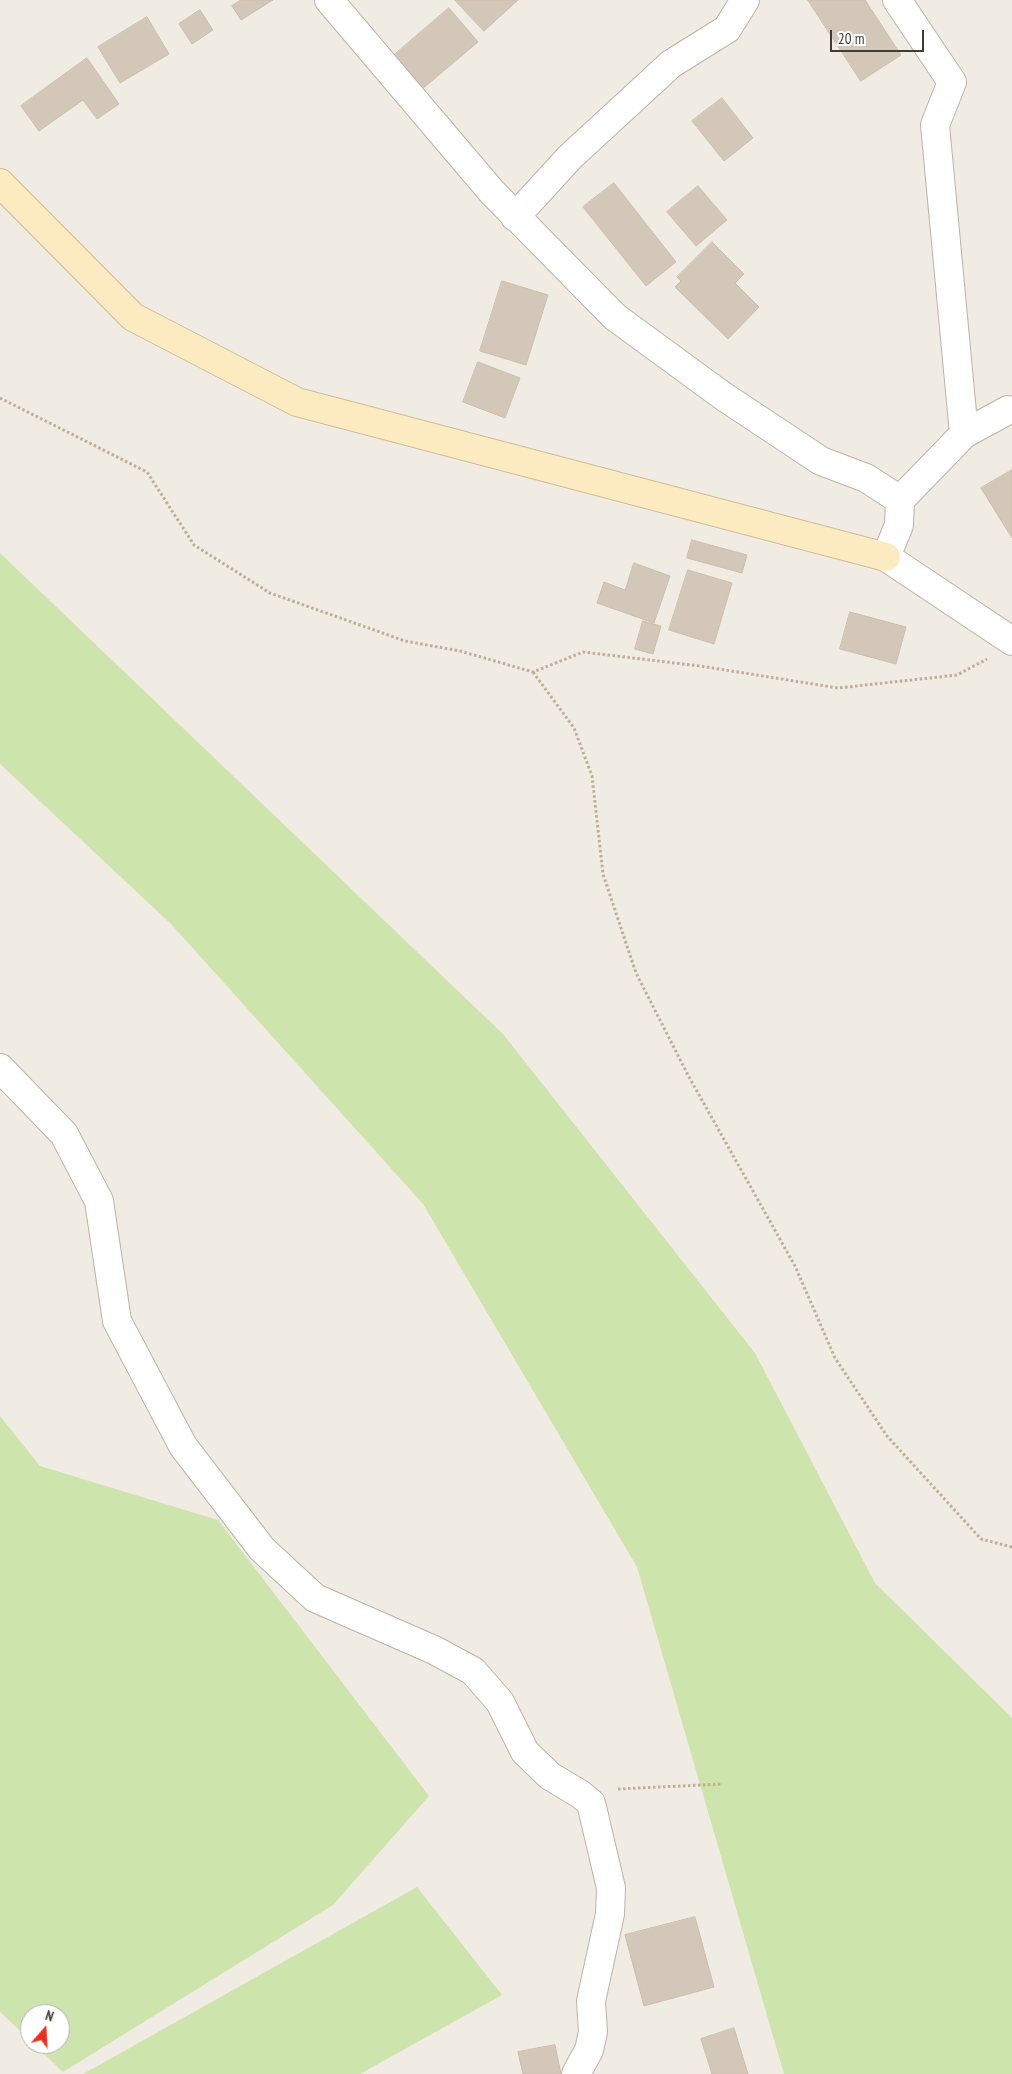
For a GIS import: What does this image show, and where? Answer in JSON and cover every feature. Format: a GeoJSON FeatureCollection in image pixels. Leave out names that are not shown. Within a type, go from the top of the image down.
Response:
{"type":"FeatureCollection","features":[{"type":"Feature","properties":{"kind":"street"},"geometry":{"type":"LineString","coordinates":[[328,0],[492,192],[622,323],[723,396],[821,461],[866,478],[900,500]]}},
{"type":"Feature","properties":{"kind":"street"},"geometry":{"type":"LineString","coordinates":[[515,217],[570,157],[671,64],[727,29],[745,0]]}},
{"type":"Feature","properties":{"kind":"street"},"geometry":{"type":"LineString","coordinates":[[897,0],[952,82],[935,124],[964,434]]}},
{"type":"Feature","properties":{"kind":"street"},"geometry":{"type":"LineString","coordinates":[[0,183],[133,317],[296,402],[886,557],[1012,641]]}},
{"type":"Feature","properties":{"kind":"street"},"geometry":{"type":"LineString","coordinates":[[886,557],[899,525],[900,500],[964,434],[1008,410]]}},
{"type":"Feature","properties":{"kind":"street"},"geometry":{"type":"LineString","coordinates":[[0,1068],[64,1134],[99,1200],[117,1321],[183,1446],[262,1549],[315,1598],[434,1650],[473,1671],[500,1702],[524,1752],[550,1776],[591,1803],[611,1888],[610,1914],[591,2001],[593,2032],[589,2050],[576,2074]]}},
{"type":"Feature","properties":{"kind":"path"},"geometry":{"type":"LineString","coordinates":[[0,398],[147,472],[194,545],[270,592],[405,641],[460,651],[533,672],[574,728],[592,776],[603,874],[636,973],[689,1077],[795,1266],[835,1358],[887,1436],[980,1539],[1012,1547]]}},
{"type":"Feature","properties":{"kind":"path"},"geometry":{"type":"LineString","coordinates":[[533,672],[583,652],[700,666],[838,688],[956,676],[988,659]]}},
{"type":"Feature","properties":{"kind":"path"},"geometry":{"type":"LineString","coordinates":[[588,1801],[609,1790],[723,1784]]}},
{"type":"Feature","properties":{"kind":"green space"},"geometry":{"type":"Polygon","coordinates":[[[0,553],[503,1034],[755,1353],[875,1583],[1012,1718],[1012,2074],[784,2074],[637,1567],[423,1204],[171,924],[0,764],[0,553]]]}},
{"type":"Feature","properties":{"kind":"green space"},"geometry":{"type":"Polygon","coordinates":[[[0,1416],[40,1466],[218,1520],[429,1796],[333,1905],[63,2072],[44,2054],[70,2054],[70,2004],[20,2004],[20,2031],[0,2012],[0,1416]]]}},
{"type":"Feature","properties":{"kind":"green space"},"geometry":{"type":"Polygon","coordinates":[[[417,1887],[502,1995],[360,2074],[83,2074],[417,1887]]]}},
{"type":"Feature","properties":{"kind":"building"},"geometry":{"type":"Polygon","coordinates":[[[241,0],[273,0],[241,20],[232,6],[241,0]]]}},
{"type":"Feature","properties":{"kind":"building"},"geometry":{"type":"Polygon","coordinates":[[[455,0],[518,0],[484,31],[455,0]]]}},
{"type":"Feature","properties":{"kind":"building"},"geometry":{"type":"Polygon","coordinates":[[[808,0],[865,0],[901,55],[861,81],[808,0]]]}},
{"type":"Feature","properties":{"kind":"building"},"geometry":{"type":"Polygon","coordinates":[[[449,8],[478,42],[421,90],[393,56],[449,8]]]}},
{"type":"Feature","properties":{"kind":"building"},"geometry":{"type":"Polygon","coordinates":[[[200,10],[213,30],[192,44],[179,24],[200,10]]]}},
{"type":"Feature","properties":{"kind":"building"},"geometry":{"type":"Polygon","coordinates":[[[147,17],[169,54],[120,83],[98,47],[147,17]]]}},
{"type":"Feature","properties":{"kind":"building"},"geometry":{"type":"Polygon","coordinates":[[[87,58],[119,104],[97,119],[83,100],[39,131],[21,106],[87,58]]]}},
{"type":"Feature","properties":{"kind":"building"},"geometry":{"type":"Polygon","coordinates":[[[722,98],[753,138],[724,161],[692,121],[722,98]]]}},
{"type":"Feature","properties":{"kind":"building"},"geometry":{"type":"Polygon","coordinates":[[[614,183],[676,262],[646,286],[583,207],[614,183]]]}},
{"type":"Feature","properties":{"kind":"building"},"geometry":{"type":"Polygon","coordinates":[[[698,186],[727,220],[696,246],[667,212],[698,186]]]}},
{"type":"Feature","properties":{"kind":"building"},"geometry":{"type":"Polygon","coordinates":[[[712,242],[744,274],[735,283],[759,307],[728,339],[675,287],[681,281],[677,277],[712,242]]]}},
{"type":"Feature","properties":{"kind":"building"},"geometry":{"type":"Polygon","coordinates":[[[502,281],[548,295],[526,365],[480,351],[502,281]]]}},
{"type":"Feature","properties":{"kind":"building"},"geometry":{"type":"Polygon","coordinates":[[[478,362],[520,378],[505,418],[463,402],[478,362]]]}},
{"type":"Feature","properties":{"kind":"building"},"geometry":{"type":"Polygon","coordinates":[[[1012,470],[1012,538],[981,488],[1012,470]]]}},
{"type":"Feature","properties":{"kind":"building"},"geometry":{"type":"Polygon","coordinates":[[[692,540],[747,555],[742,573],[687,558],[692,540]]]}},
{"type":"Feature","properties":{"kind":"building"},"geometry":{"type":"Polygon","coordinates":[[[634,563],[670,576],[654,623],[597,603],[604,582],[625,590],[634,563]]]}},
{"type":"Feature","properties":{"kind":"building"},"geometry":{"type":"Polygon","coordinates":[[[688,570],[732,583],[714,644],[669,630],[688,570]]]}},
{"type":"Feature","properties":{"kind":"building"},"geometry":{"type":"Polygon","coordinates":[[[850,612],[906,627],[896,664],[840,649],[850,612]]]}},
{"type":"Feature","properties":{"kind":"building"},"geometry":{"type":"Polygon","coordinates":[[[643,621],[661,626],[653,654],[635,649],[643,621]]]}},
{"type":"Feature","properties":{"kind":"building"},"geometry":{"type":"Polygon","coordinates":[[[695,1917],[714,1987],[644,2006],[625,1935],[695,1917]]]}},
{"type":"Feature","properties":{"kind":"building"},"geometry":{"type":"Polygon","coordinates":[[[734,2028],[748,2074],[712,2074],[701,2039],[734,2028]]]}},
{"type":"Feature","properties":{"kind":"building"},"geometry":{"type":"Polygon","coordinates":[[[555,2045],[561,2074],[523,2074],[518,2052],[555,2045]]]}}]}
